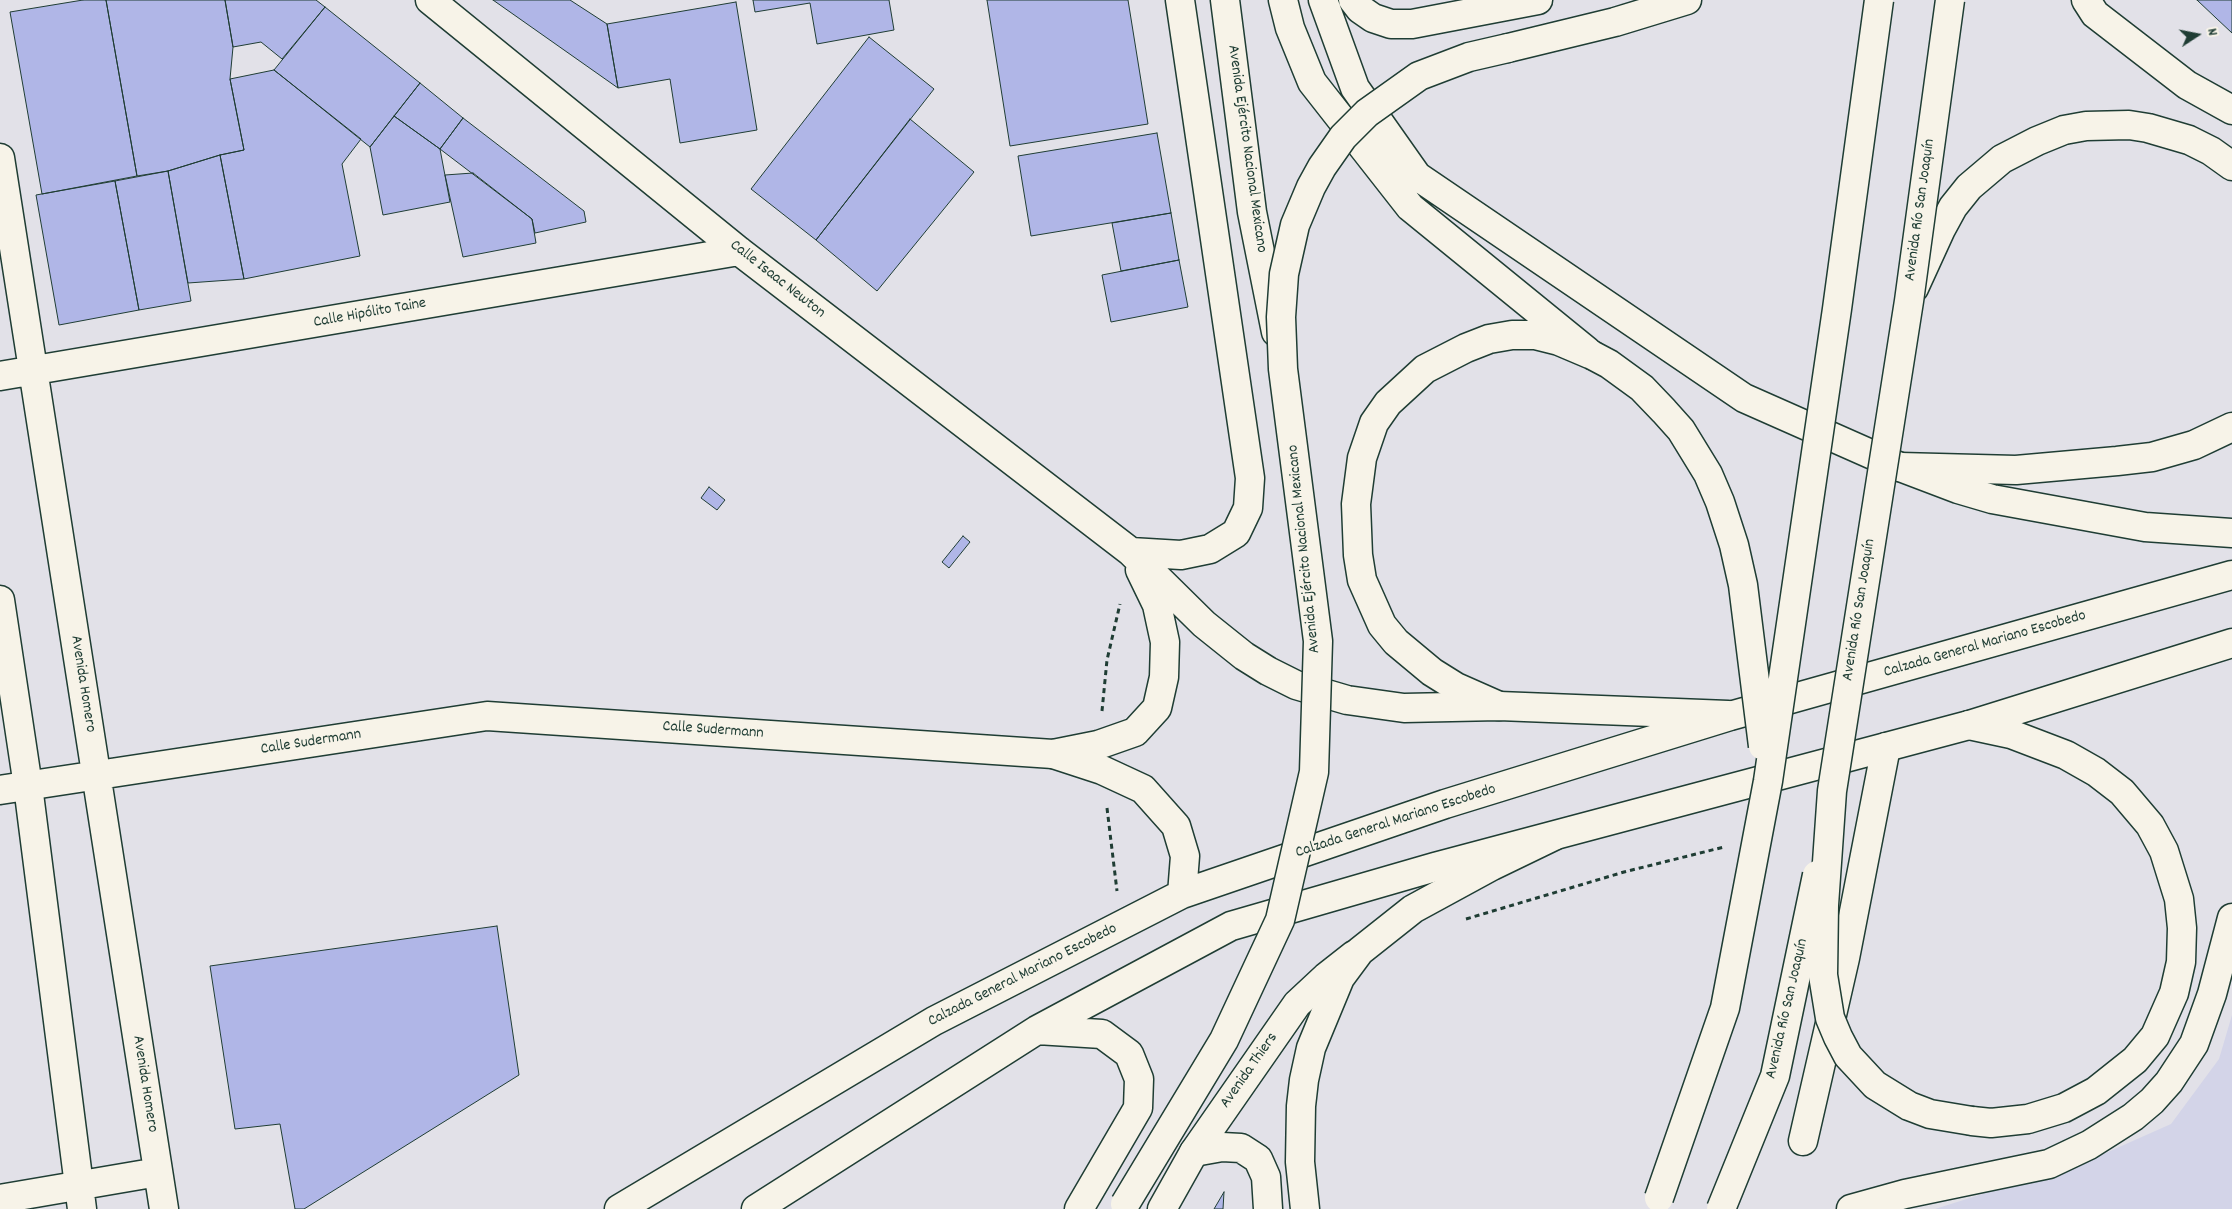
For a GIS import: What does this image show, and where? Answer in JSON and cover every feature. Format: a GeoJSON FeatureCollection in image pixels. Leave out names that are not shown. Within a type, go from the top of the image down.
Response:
{"type":"FeatureCollection","features":[{"type":"Feature","properties":{"kind":"main road","name":"Calle Isaac Newton"},"geometry":{"type":"LineString","coordinates":[[430,0],[739,251],[1131,552],[1223,641],[1244,656],[1296,685],[1347,700],[1404,708],[1499,706],[1730,716]]}},
{"type":"Feature","properties":{"kind":"main road"},"geometry":{"type":"LineString","coordinates":[[1100,758],[1135,732],[1157,708],[1164,677],[1165,642],[1157,605],[1131,552],[1181,555],[1210,549],[1236,533],[1248,508],[1250,478],[1180,0]]}},
{"type":"Feature","properties":{"kind":"main road","name":"Avenida Ejército Nacional Mexicano"},"geometry":{"type":"LineString","coordinates":[[1123,1207],[1224,1040],[1280,920],[1314,772],[1318,641],[1283,369],[1252,212],[1225,0]]}},
{"type":"Feature","properties":{"kind":"main road"},"geometry":{"type":"LineString","coordinates":[[1283,0],[1290,28],[1312,82],[1410,207],[1592,355]]}},
{"type":"Feature","properties":{"kind":"main road"},"geometry":{"type":"LineString","coordinates":[[1323,0],[1355,88],[1417,176],[1744,398],[1900,467],[1966,492],[2059,513],[2144,527],[2232,533]]}},
{"type":"Feature","properties":{"kind":"main road"},"geometry":{"type":"LineString","coordinates":[[1353,0],[1360,9],[1373,18],[1391,24],[1412,24],[1538,0]]}},
{"type":"Feature","properties":{"kind":"main road"},"geometry":{"type":"LineString","coordinates":[[1283,369],[1281,307],[1289,248],[1302,206],[1332,152],[1343,137],[1368,112],[1405,85],[1443,66],[1469,57],[1615,22],[1687,0]]}},
{"type":"Feature","properties":{"kind":"main road"},"geometry":{"type":"LineString","coordinates":[[1656,1204],[1725,1008],[1768,781],[1837,309],[1879,0]]}},
{"type":"Feature","properties":{"kind":"main road","name":"Avenida Río San Joaquín"},"geometry":{"type":"LineString","coordinates":[[1721,1209],[1775,1076],[1814,893],[1832,791],[1909,301],[1950,0]]}},
{"type":"Feature","properties":{"kind":"main road"},"geometry":{"type":"LineString","coordinates":[[2086,0],[2095,14],[2187,85],[2232,110]]}},
{"type":"Feature","properties":{"kind":"main road"},"geometry":{"type":"LineString","coordinates":[[1909,301],[1953,207],[1969,187],[1985,172],[2002,159],[2037,140],[2064,130],[2086,126],[2129,125],[2148,128],[2189,140],[2211,151],[2232,166]]}},
{"type":"Feature","properties":{"kind":"main road","name":"Avenida Homero"},"geometry":{"type":"LineString","coordinates":[[0,158],[164,1209]]}},
{"type":"Feature","properties":{"kind":"main road","name":"Calle Hipólito Taine"},"geometry":{"type":"LineString","coordinates":[[0,376],[739,251]]}},
{"type":"Feature","properties":{"kind":"main road"},"geometry":{"type":"LineString","coordinates":[[1499,706],[1456,687],[1426,668],[1402,648],[1382,625],[1362,580],[1356,531],[1357,490],[1362,458],[1374,423],[1388,403],[1407,384],[1444,357],[1489,339],[1512,335],[1535,335],[1559,340],[1592,355],[1609,364],[1642,388],[1681,430],[1708,474],[1720,502],[1734,545],[1743,586],[1768,781]]}},
{"type":"Feature","properties":{"kind":"main road"},"geometry":{"type":"LineString","coordinates":[[1900,467],[2016,470],[2152,457],[2194,445],[2232,427]]}},
{"type":"Feature","properties":{"kind":"main road","name":"Calzada General Mariano Escobedo"},"geometry":{"type":"LineString","coordinates":[[619,1209],[934,1021],[1182,894],[1445,804],[1730,716],[2232,575]]}},
{"type":"Feature","properties":{"kind":"main road"},"geometry":{"type":"LineString","coordinates":[[0,600],[28,786],[80,1197]]}},
{"type":"Feature","properties":{"kind":"main road"},"geometry":{"type":"LineString","coordinates":[[756,1209],[1037,1030],[1231,926],[1426,870],[1969,725],[2232,643]]}},
{"type":"Feature","properties":{"kind":"main road","name":"Calle Sudermann"},"geometry":{"type":"LineString","coordinates":[[28,786],[487,716],[1100,758],[1143,789],[1176,826],[1185,856],[1182,894]]}},
{"type":"Feature","properties":{"kind":"main road"},"geometry":{"type":"LineString","coordinates":[[1832,791],[1824,905],[1823,976],[1830,1018],[1848,1056],[1860,1070],[1892,1097],[1930,1114],[1991,1123],[2028,1119],[2064,1108],[2096,1091],[2135,1060],[2155,1036],[2174,993],[2181,962],[2182,928],[2179,898],[2164,851],[2150,825],[2122,792],[2096,772],[2066,755],[2011,734],[1969,725]]}},
{"type":"Feature","properties":{"kind":"main road"},"geometry":{"type":"LineString","coordinates":[[1803,1142],[1845,958],[1886,747]]}},
{"type":"Feature","properties":{"kind":"main road"},"geometry":{"type":"LineString","coordinates":[[0,790],[28,786]]}},
{"type":"Feature","properties":{"kind":"main road"},"geometry":{"type":"LineString","coordinates":[[1305,1209],[1300,1162],[1300,1135],[1306,1072],[1311,1048],[1340,978],[1360,951],[1413,909],[1554,836]]}},
{"type":"Feature","properties":{"kind":"main road"},"geometry":{"type":"LineString","coordinates":[[1851,1209],[1905,1194],[2048,1164],[2089,1145],[2133,1117],[2152,1101],[2169,1082],[2194,1044],[2212,994],[2232,918]]}},
{"type":"Feature","properties":{"kind":"main road","name":"Avenida Thiers"},"geometry":{"type":"LineString","coordinates":[[1162,1209],[1194,1152],[1297,1004],[1320,982],[1360,951]]}},
{"type":"Feature","properties":{"kind":"main road"},"geometry":{"type":"LineString","coordinates":[[1037,1030],[1102,1034],[1129,1054],[1140,1079],[1138,1108],[1079,1209]]}},
{"type":"Feature","properties":{"kind":"main road"},"geometry":{"type":"LineString","coordinates":[[1194,1152],[1222,1147],[1241,1148],[1258,1159],[1266,1178],[1268,1209]]}},
{"type":"Feature","properties":{"kind":"main road"},"geometry":{"type":"LineString","coordinates":[[0,1199],[80,1197],[158,1172]]}},
{"type":"Feature","properties":{"kind":"path"},"geometry":{"type":"LineString","coordinates":[[1121,926],[1100,758],[1107,660],[1131,552]]}},
{"type":"Feature","properties":{"kind":"path"},"geometry":{"type":"LineString","coordinates":[[1463,920],[1624,872],[1730,845]]}},
{"type":"Feature","properties":{"kind":"shaded area"},"geometry":{"type":"Polygon","coordinates":[[[2232,1015],[2232,1209],[1935,1209],[2090,1160],[2171,1124],[2219,1059],[2232,1015]]]}},
{"type":"Feature","properties":{"kind":"building"},"geometry":{"type":"Polygon","coordinates":[[[83,0],[106,0],[137,176],[42,194],[10,12],[83,0]]]}},
{"type":"Feature","properties":{"kind":"building"},"geometry":{"type":"Polygon","coordinates":[[[106,0],[225,0],[233,47],[230,79],[244,150],[220,155],[168,171],[137,176],[106,0]]]}},
{"type":"Feature","properties":{"kind":"building"},"geometry":{"type":"Polygon","coordinates":[[[225,0],[316,0],[325,7],[282,59],[261,42],[233,47],[225,0]]]}},
{"type":"Feature","properties":{"kind":"building"},"geometry":{"type":"Polygon","coordinates":[[[493,0],[570,0],[607,24],[618,88],[493,0]]]}},
{"type":"Feature","properties":{"kind":"building"},"geometry":{"type":"Polygon","coordinates":[[[753,0],[889,0],[894,30],[817,44],[810,3],[755,12],[753,0]]]}},
{"type":"Feature","properties":{"kind":"building"},"geometry":{"type":"Polygon","coordinates":[[[987,0],[1128,0],[1148,124],[1010,146],[987,0]]]}},
{"type":"Feature","properties":{"kind":"building"},"geometry":{"type":"Polygon","coordinates":[[[2197,0],[2232,0],[2232,33],[2216,18],[2197,0]]]}},
{"type":"Feature","properties":{"kind":"building"},"geometry":{"type":"Polygon","coordinates":[[[736,2],[757,130],[680,143],[670,79],[618,88],[607,24],[736,2]]]}},
{"type":"Feature","properties":{"kind":"building"},"geometry":{"type":"Polygon","coordinates":[[[325,7],[420,83],[370,147],[274,70],[325,7]]]}},
{"type":"Feature","properties":{"kind":"building"},"geometry":{"type":"Polygon","coordinates":[[[869,37],[934,89],[816,240],[751,189],[869,37]]]}},
{"type":"Feature","properties":{"kind":"building"},"geometry":{"type":"Polygon","coordinates":[[[274,70],[361,139],[342,164],[360,256],[244,279],[220,155],[244,150],[230,79],[274,70]]]}},
{"type":"Feature","properties":{"kind":"building"},"geometry":{"type":"Polygon","coordinates":[[[420,83],[463,118],[440,149],[394,116],[420,83]]]}},
{"type":"Feature","properties":{"kind":"building"},"geometry":{"type":"Polygon","coordinates":[[[394,116],[440,149],[450,202],[383,215],[370,147],[394,116]]]}},
{"type":"Feature","properties":{"kind":"building"},"geometry":{"type":"Polygon","coordinates":[[[463,118],[584,211],[586,222],[535,233],[532,219],[440,149],[463,118]]]}},
{"type":"Feature","properties":{"kind":"building"},"geometry":{"type":"Polygon","coordinates":[[[910,119],[974,172],[877,291],[816,240],[910,119]]]}},
{"type":"Feature","properties":{"kind":"building"},"geometry":{"type":"Polygon","coordinates":[[[1157,133],[1171,213],[1031,236],[1018,156],[1157,133]]]}},
{"type":"Feature","properties":{"kind":"building"},"geometry":{"type":"Polygon","coordinates":[[[220,155],[244,279],[188,283],[168,171],[220,155]]]}},
{"type":"Feature","properties":{"kind":"building"},"geometry":{"type":"Polygon","coordinates":[[[168,171],[191,301],[139,310],[115,181],[168,171]]]}},
{"type":"Feature","properties":{"kind":"building"},"geometry":{"type":"Polygon","coordinates":[[[473,173],[532,219],[536,243],[463,257],[445,175],[473,173]]]}},
{"type":"Feature","properties":{"kind":"building"},"geometry":{"type":"Polygon","coordinates":[[[115,181],[139,310],[59,325],[36,195],[115,181]]]}},
{"type":"Feature","properties":{"kind":"building"},"geometry":{"type":"Polygon","coordinates":[[[1171,213],[1179,260],[1121,271],[1112,223],[1171,213]]]}},
{"type":"Feature","properties":{"kind":"building"},"geometry":{"type":"Polygon","coordinates":[[[1179,260],[1188,307],[1111,322],[1102,275],[1179,260]]]}},
{"type":"Feature","properties":{"kind":"building"},"geometry":{"type":"Polygon","coordinates":[[[709,487],[725,500],[717,510],[701,498],[709,487]]]}},
{"type":"Feature","properties":{"kind":"building"},"geometry":{"type":"Polygon","coordinates":[[[963,536],[970,542],[949,568],[942,562],[963,536]]]}},
{"type":"Feature","properties":{"kind":"building"},"geometry":{"type":"Polygon","coordinates":[[[497,926],[519,1075],[304,1209],[295,1209],[280,1124],[235,1129],[210,966],[497,926]]]}},
{"type":"Feature","properties":{"kind":"building"},"geometry":{"type":"Polygon","coordinates":[[[1224,1192],[1223,1209],[1214,1209],[1224,1192]]]}}]}
